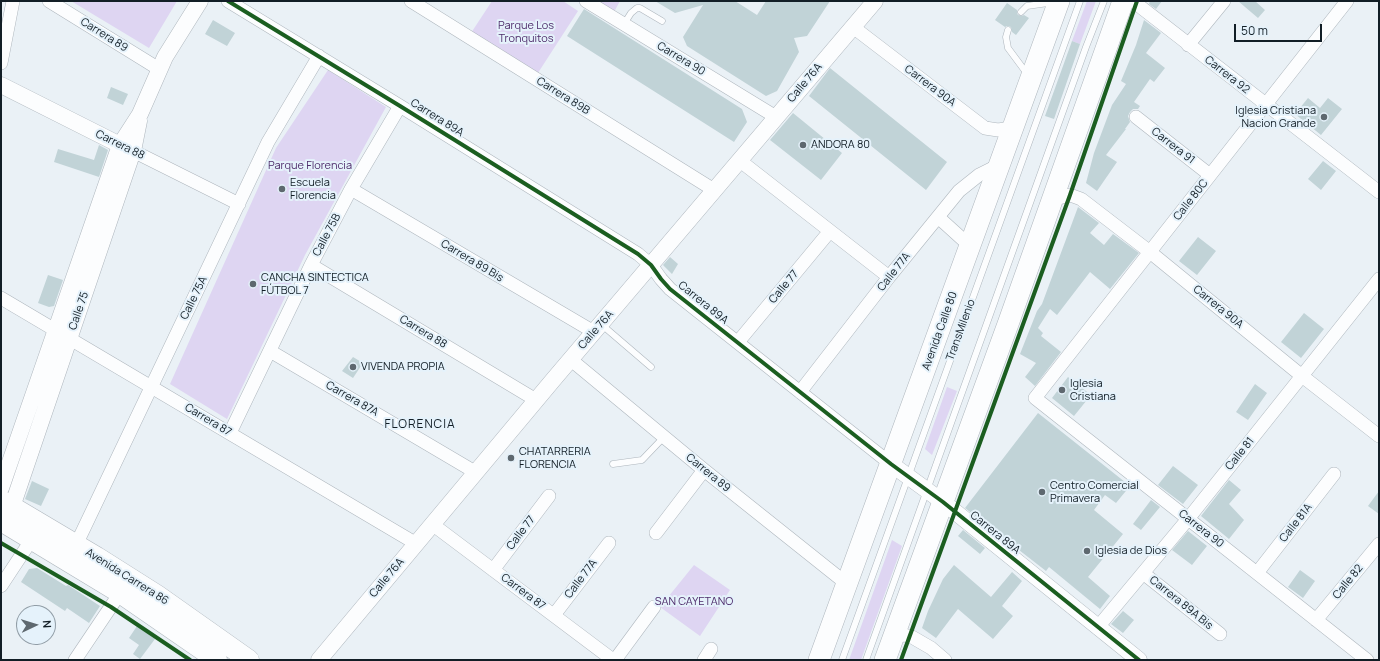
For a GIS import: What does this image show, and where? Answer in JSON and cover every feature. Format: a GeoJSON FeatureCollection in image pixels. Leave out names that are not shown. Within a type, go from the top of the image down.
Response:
{"type":"FeatureCollection","features":[{"type":"Feature","properties":{"kind":"highway","name":"Avenida Calle 80"},"geometry":{"type":"LineString","coordinates":[[819,660],[1059,1]]}},
{"type":"Feature","properties":{"kind":"highway"},"geometry":{"type":"LineString","coordinates":[[885,660],[935,497],[1051,200],[1123,1]]}},
{"type":"Feature","properties":{"kind":"main road","name":"Avenida Carrera 86"},"geometry":{"type":"LineString","coordinates":[[5,509],[30,517],[76,544],[174,606],[249,660]]}},
{"type":"Feature","properties":{"kind":"main road","name":"Avenida Carrera 86"},"geometry":{"type":"LineString","coordinates":[[5,509],[32,539],[120,593],[210,658]]}},
{"type":"Feature","properties":{"kind":"street"},"geometry":{"type":"LineString","coordinates":[[1,63],[12,1]]}},
{"type":"Feature","properties":{"kind":"street","name":"Carrera 89"},"geometry":{"type":"LineString","coordinates":[[48,1],[159,69]]}},
{"type":"Feature","properties":{"kind":"street","name":"Calle 75"},"geometry":{"type":"LineString","coordinates":[[5,509],[63,334],[140,114],[165,57],[200,1]]}},
{"type":"Feature","properties":{"kind":"street","name":"Carrera 89A"},"geometry":{"type":"LineString","coordinates":[[228,1],[638,254],[651,265],[670,289],[891,464],[935,497],[1139,660]]}},
{"type":"Feature","properties":{"kind":"street","name":"Carrera 89B"},"geometry":{"type":"LineString","coordinates":[[411,1],[714,190]]}},
{"type":"Feature","properties":{"kind":"street","name":"Carrera 90"},"geometry":{"type":"LineString","coordinates":[[586,1],[776,117]]}},
{"type":"Feature","properties":{"kind":"street","name":"Calle 76A"},"geometry":{"type":"LineString","coordinates":[[319,660],[372,600],[415,544],[570,359],[875,1]]}},
{"type":"Feature","properties":{"kind":"street","name":"Carrera 92"},"geometry":{"type":"LineString","coordinates":[[1133,1],[1379,192]]}},
{"type":"Feature","properties":{"kind":"street"},"geometry":{"type":"LineString","coordinates":[[1188,45],[1224,1]]}},
{"type":"Feature","properties":{"kind":"street","name":"Calle 80C"},"geometry":{"type":"LineString","coordinates":[[1035,398],[1347,1]]}},
{"type":"Feature","properties":{"kind":"street","name":"Carrera 90A"},"geometry":{"type":"LineString","coordinates":[[853,27],[985,128],[998,130],[1012,128]]}},
{"type":"Feature","properties":{"kind":"street","name":"Calle 75A"},"geometry":{"type":"LineString","coordinates":[[76,544],[268,142],[318,56]]}},
{"type":"Feature","properties":{"kind":"street","name":"Carrera 88"},"geometry":{"type":"LineString","coordinates":[[1,86],[239,204]]}},
{"type":"Feature","properties":{"kind":"street","name":"Calle 75B"},"geometry":{"type":"LineString","coordinates":[[230,433],[311,266],[351,189],[400,106]]}},
{"type":"Feature","properties":{"kind":"street","name":"Carrera 91"},"geometry":{"type":"LineString","coordinates":[[1136,117],[1210,175]]}},
{"type":"Feature","properties":{"kind":"street"},"geometry":{"type":"LineString","coordinates":[[740,160],[889,277]]}},
{"type":"Feature","properties":{"kind":"street","name":"Calle 77A"},"geometry":{"type":"LineString","coordinates":[[800,392],[889,277],[959,191],[979,175],[999,165]]}},
{"type":"Feature","properties":{"kind":"street","name":"Carrera 89 Bis"},"geometry":{"type":"LineString","coordinates":[[351,189],[597,328]]}},
{"type":"Feature","properties":{"kind":"street","name":"Carrera 90A"},"geometry":{"type":"LineString","coordinates":[[1051,200],[1070,195],[1076,196],[1150,252],[1302,376],[1379,436]]}},
{"type":"Feature","properties":{"kind":"street"},"geometry":{"type":"LineString","coordinates":[[938,217],[970,246]]}},
{"type":"Feature","properties":{"kind":"street","name":"Calle 77"},"geometry":{"type":"LineString","coordinates":[[738,342],[830,231]]}},
{"type":"Feature","properties":{"kind":"street","name":"Carrera 88"},"geometry":{"type":"LineString","coordinates":[[311,266],[536,400]]}},
{"type":"Feature","properties":{"kind":"street","name":"Calle 81"},"geometry":{"type":"LineString","coordinates":[[1098,627],[1188,519],[1379,279]]}},
{"type":"Feature","properties":{"kind":"street","name":"Carrera 87"},"geometry":{"type":"LineString","coordinates":[[1,298],[415,544]]}},
{"type":"Feature","properties":{"kind":"street","name":"Calle 75"},"geometry":{"type":"LineString","coordinates":[[1,488],[63,334]]}},
{"type":"Feature","properties":{"kind":"street","name":"Carrera 87A"},"geometry":{"type":"LineString","coordinates":[[270,351],[475,472]]}},
{"type":"Feature","properties":{"kind":"street","name":"Carrera 89"},"geometry":{"type":"LineString","coordinates":[[570,359],[704,470],[847,584]]}},
{"type":"Feature","properties":{"kind":"street","name":"Carrera 90"},"geometry":{"type":"LineString","coordinates":[[1035,398],[1367,660]]}},
{"type":"Feature","properties":{"kind":"street"},"geometry":{"type":"LineString","coordinates":[[656,533],[704,470]]}},
{"type":"Feature","properties":{"kind":"street","name":"Calle 81A"},"geometry":{"type":"LineString","coordinates":[[1257,573],[1334,474]]}},
{"type":"Feature","properties":{"kind":"street","name":"Calle 77"},"geometry":{"type":"LineString","coordinates":[[493,570],[549,496]]}},
{"type":"Feature","properties":{"kind":"street"},"geometry":{"type":"LineString","coordinates":[[1,586],[32,539],[30,517]]}},
{"type":"Feature","properties":{"kind":"street","name":"Carrera 87"},"geometry":{"type":"LineString","coordinates":[[432,524],[614,660]]}},
{"type":"Feature","properties":{"kind":"street","name":"Calle 77A"},"geometry":{"type":"LineString","coordinates":[[554,615],[608,543]]}},
{"type":"Feature","properties":{"kind":"street","name":"Calle 82"},"geometry":{"type":"LineString","coordinates":[[1316,620],[1379,544]]}},
{"type":"Feature","properties":{"kind":"street","name":"Carrera 89A Bis"},"geometry":{"type":"LineString","coordinates":[[1143,573],[1220,634]]}},
{"type":"Feature","properties":{"kind":"street"},"geometry":{"type":"LineString","coordinates":[[75,660],[120,593]]}},
{"type":"Feature","properties":{"kind":"street"},"geometry":{"type":"LineString","coordinates":[[614,660],[654,607]]}},
{"type":"Feature","properties":{"kind":"street"},"geometry":{"type":"LineString","coordinates":[[893,637],[904,635],[912,637],[931,648],[944,660]]}},
{"type":"Feature","properties":{"kind":"lane"},"geometry":{"type":"LineString","coordinates":[[1022,1],[1026,6]]}},
{"type":"Feature","properties":{"kind":"lane"},"geometry":{"type":"LineString","coordinates":[[1020,12],[1026,6],[1059,1]]}},
{"type":"Feature","properties":{"kind":"lane","name":"TransMilenio"},"geometry":{"type":"LineString","coordinates":[[842,660],[1080,1]]}},
{"type":"Feature","properties":{"kind":"lane","name":"TransMilenio"},"geometry":{"type":"LineString","coordinates":[[866,660],[935,497],[1086,47],[1104,1]]}},
{"type":"Feature","properties":{"kind":"lane"},"geometry":{"type":"LineString","coordinates":[[624,24],[631,13],[637,8],[640,8],[662,22]]}},
{"type":"Feature","properties":{"kind":"lane"},"geometry":{"type":"LineString","coordinates":[[1008,30],[1006,37],[1008,48],[1030,78]]}},
{"type":"Feature","properties":{"kind":"lane"},"geometry":{"type":"LineString","coordinates":[[597,328],[651,367]]}},
{"type":"Feature","properties":{"kind":"lane"},"geometry":{"type":"LineString","coordinates":[[613,464],[642,460],[664,437]]}},
{"type":"Feature","properties":{"kind":"green space"},"geometry":{"type":"Polygon","coordinates":[[[71,1],[177,1],[149,48],[71,1]]]}},
{"type":"Feature","properties":{"kind":"green space","name":"Parque Los Tronquitos"},"geometry":{"type":"Polygon","coordinates":[[[492,1],[563,1],[578,11],[536,76],[471,33],[492,1]]]}},
{"type":"Feature","properties":{"kind":"green space"},"geometry":{"type":"Polygon","coordinates":[[[597,1],[620,1],[614,12],[597,1]]]}},
{"type":"Feature","properties":{"kind":"green space"},"geometry":{"type":"Polygon","coordinates":[[[1087,1],[1096,1],[1080,44],[1072,41],[1087,1]]]}},
{"type":"Feature","properties":{"kind":"green space","name":"Parque Florencia"},"geometry":{"type":"Polygon","coordinates":[[[328,70],[386,107],[305,255],[227,419],[170,384],[276,148],[328,70]]]}},
{"type":"Feature","properties":{"kind":"green space"},"geometry":{"type":"Polygon","coordinates":[[[947,387],[957,391],[932,455],[925,449],[947,387]]]}},
{"type":"Feature","properties":{"kind":"green space"},"geometry":{"type":"Polygon","coordinates":[[[892,540],[902,546],[861,660],[849,660],[892,540]]]}},
{"type":"Feature","properties":{"kind":"green space","name":"SAN CAYETANO"},"geometry":{"type":"Polygon","coordinates":[[[694,565],[730,590],[700,636],[660,607],[694,565]]]}},
{"type":"Feature","properties":{"kind":"building"},"geometry":{"type":"Polygon","coordinates":[[[655,1],[735,1],[757,15],[766,1],[830,1],[807,36],[794,38],[799,52],[777,91],[766,96],[687,46],[683,37],[703,5],[675,13],[655,1]]]}},
{"type":"Feature","properties":{"kind":"building"},"geometry":{"type":"Polygon","coordinates":[[[1150,1],[1162,1],[1156,9],[1149,4],[1150,1]]]}},
{"type":"Feature","properties":{"kind":"building"},"geometry":{"type":"Polygon","coordinates":[[[1238,1],[1255,1],[1265,10],[1258,18],[1238,1]]]}},
{"type":"Feature","properties":{"kind":"building"},"geometry":{"type":"Polygon","coordinates":[[[1007,3],[1017,10],[1018,15],[1024,15],[1029,18],[1016,35],[1012,32],[1011,27],[1005,27],[995,20],[1007,3]]]}},
{"type":"Feature","properties":{"kind":"building"},"geometry":{"type":"Polygon","coordinates":[[[584,9],[742,109],[747,122],[734,142],[567,36],[584,9]]]}},
{"type":"Feature","properties":{"kind":"building"},"geometry":{"type":"Polygon","coordinates":[[[213,20],[235,33],[227,46],[205,34],[213,20]]]}},
{"type":"Feature","properties":{"kind":"building"},"geometry":{"type":"Polygon","coordinates":[[[1144,20],[1161,33],[1146,53],[1165,68],[1154,82],[1150,79],[1134,102],[1140,106],[1138,109],[1133,109],[1130,112],[1128,116],[1130,122],[1106,155],[1117,162],[1097,191],[1086,183],[1094,153],[1112,105],[1126,84],[1121,81],[1136,45],[1144,20]]]}},
{"type":"Feature","properties":{"kind":"building"},"geometry":{"type":"Polygon","coordinates":[[[1072,41],[1080,44],[1054,119],[1045,116],[1072,41]]]}},
{"type":"Feature","properties":{"kind":"building"},"geometry":{"type":"Polygon","coordinates":[[[830,68],[947,162],[926,190],[809,96],[830,68]]]}},
{"type":"Feature","properties":{"kind":"building"},"geometry":{"type":"Polygon","coordinates":[[[111,87],[128,94],[123,105],[107,98],[111,87]]]}},
{"type":"Feature","properties":{"kind":"building","name":"Iglesia Cristiana Nacion Grande"},"geometry":{"type":"Polygon","coordinates":[[[1308,98],[1320,108],[1328,98],[1342,109],[1321,135],[1295,114],[1308,98]]]}},
{"type":"Feature","properties":{"kind":"building","name":"ANDORA 80"},"geometry":{"type":"Polygon","coordinates":[[[793,113],[842,153],[821,180],[770,140],[793,113]]]}},
{"type":"Feature","properties":{"kind":"building"},"geometry":{"type":"Polygon","coordinates":[[[99,145],[108,150],[99,177],[54,162],[58,149],[94,160],[99,145]]]}},
{"type":"Feature","properties":{"kind":"building"},"geometry":{"type":"Polygon","coordinates":[[[1323,161],[1336,171],[1321,190],[1308,179],[1323,161]]]}},
{"type":"Feature","properties":{"kind":"building"},"geometry":{"type":"Polygon","coordinates":[[[1078,207],[1099,223],[1090,233],[1104,245],[1113,234],[1139,253],[1110,289],[1090,272],[1057,315],[1050,309],[1038,328],[1043,333],[1041,336],[1061,352],[1035,386],[1025,377],[1036,363],[1020,354],[1037,311],[1042,304],[1078,207]]]}},
{"type":"Feature","properties":{"kind":"building"},"geometry":{"type":"Polygon","coordinates":[[[1198,237],[1216,251],[1197,275],[1179,261],[1198,237]]]}},
{"type":"Feature","properties":{"kind":"building"},"geometry":{"type":"Polygon","coordinates":[[[670,257],[678,264],[672,274],[663,265],[670,257]]]}},
{"type":"Feature","properties":{"kind":"building"},"geometry":{"type":"Polygon","coordinates":[[[48,275],[63,280],[54,306],[49,307],[38,303],[48,275]]]}},
{"type":"Feature","properties":{"kind":"building"},"geometry":{"type":"Polygon","coordinates":[[[1304,313],[1324,329],[1301,358],[1281,342],[1304,313]]]}},
{"type":"Feature","properties":{"kind":"building","name":"VIVENDA PROPIA"},"geometry":{"type":"Polygon","coordinates":[[[353,357],[363,363],[353,378],[342,371],[353,357]]]}},
{"type":"Feature","properties":{"kind":"building"},"geometry":{"type":"Polygon","coordinates":[[[1068,377],[1091,395],[1074,416],[1052,398],[1068,377]]]}},
{"type":"Feature","properties":{"kind":"building"},"geometry":{"type":"Polygon","coordinates":[[[1255,384],[1267,393],[1248,420],[1236,412],[1255,384]]]}},
{"type":"Feature","properties":{"kind":"building","name":"Centro Comercial Primavera"},"geometry":{"type":"Polygon","coordinates":[[[1038,413],[1130,486],[1116,503],[1105,495],[1094,510],[1123,534],[1088,577],[1110,596],[1100,609],[1049,567],[1046,571],[965,508],[1038,413]]]}},
{"type":"Feature","properties":{"kind":"building"},"geometry":{"type":"Polygon","coordinates":[[[1173,466],[1198,485],[1183,504],[1158,485],[1173,466]]]}},
{"type":"Feature","properties":{"kind":"building"},"geometry":{"type":"Polygon","coordinates":[[[1229,480],[1241,490],[1229,504],[1244,520],[1229,539],[1201,516],[1229,480]]]}},
{"type":"Feature","properties":{"kind":"building"},"geometry":{"type":"Polygon","coordinates":[[[32,481],[49,489],[41,506],[25,499],[32,481]]]}},
{"type":"Feature","properties":{"kind":"building"},"geometry":{"type":"Polygon","coordinates":[[[1379,491],[1379,514],[1368,506],[1379,491]]]}},
{"type":"Feature","properties":{"kind":"building"},"geometry":{"type":"Polygon","coordinates":[[[1151,500],[1160,507],[1141,530],[1133,524],[1151,500]]]}},
{"type":"Feature","properties":{"kind":"building"},"geometry":{"type":"Polygon","coordinates":[[[963,530],[985,548],[980,554],[958,536],[963,530]]]}},
{"type":"Feature","properties":{"kind":"building"},"geometry":{"type":"Polygon","coordinates":[[[1188,531],[1207,546],[1192,565],[1172,550],[1188,531]]]}},
{"type":"Feature","properties":{"kind":"building"},"geometry":{"type":"Polygon","coordinates":[[[954,565],[991,597],[1012,572],[1022,581],[1002,606],[1013,616],[993,639],[958,609],[936,638],[922,628],[943,579],[954,565]]]}},
{"type":"Feature","properties":{"kind":"building"},"geometry":{"type":"Polygon","coordinates":[[[37,568],[66,586],[68,585],[100,606],[89,623],[67,608],[65,611],[21,582],[29,569],[37,568]]]}},
{"type":"Feature","properties":{"kind":"building"},"geometry":{"type":"Polygon","coordinates":[[[1300,570],[1315,581],[1303,598],[1288,587],[1300,570]]]}},
{"type":"Feature","properties":{"kind":"building"},"geometry":{"type":"Polygon","coordinates":[[[1123,611],[1134,620],[1123,633],[1111,624],[1123,611]]]}},
{"type":"Feature","properties":{"kind":"building"},"geometry":{"type":"Polygon","coordinates":[[[137,626],[155,639],[140,659],[133,654],[139,645],[129,638],[137,626]]]}},
{"type":"Feature","properties":{"kind":"cycle path"},"geometry":{"type":"LineString","coordinates":[[228,1],[638,254],[651,265],[670,289],[891,464],[943,502],[1139,660]]}},
{"type":"Feature","properties":{"kind":"cycle path"},"geometry":{"type":"LineString","coordinates":[[901,660],[1070,195],[1137,1]]}},
{"type":"Feature","properties":{"kind":"cycle path"},"geometry":{"type":"LineString","coordinates":[[1,543],[111,607],[190,660]]}},
{"type":"Feature","properties":{"kind":"place","name":"Iglesia Cristiana Nacion Grande"},"geometry":{"type":"Point","coordinates":[1324,117]}},
{"type":"Feature","properties":{"kind":"place","name":"ANDORA 80"},"geometry":{"type":"Point","coordinates":[803,145]}},
{"type":"Feature","properties":{"kind":"place","name":"Escuela Florencia"},"geometry":{"type":"Point","coordinates":[282,189]}},
{"type":"Feature","properties":{"kind":"place","name":"CANCHA SINTECTICA FÚTBOL 7"},"geometry":{"type":"Point","coordinates":[253,284]}},
{"type":"Feature","properties":{"kind":"place","name":"VIVENDA PROPIA"},"geometry":{"type":"Point","coordinates":[353,367]}},
{"type":"Feature","properties":{"kind":"place","name":"Iglesia Cristiana"},"geometry":{"type":"Point","coordinates":[1062,390]}},
{"type":"Feature","properties":{"kind":"place","name":"CHATARRERIA FLORENCIA"},"geometry":{"type":"Point","coordinates":[511,458]}},
{"type":"Feature","properties":{"kind":"place","name":"Centro Comercial Primavera"},"geometry":{"type":"Point","coordinates":[1042,492]}},
{"type":"Feature","properties":{"kind":"place","name":"Iglesia de Dios"},"geometry":{"type":"Point","coordinates":[1087,551]}},
{"type":"Feature","properties":{"kind":"district","name":"FLORENCIA"},"geometry":{"type":"Point","coordinates":[420,425]}}]}
